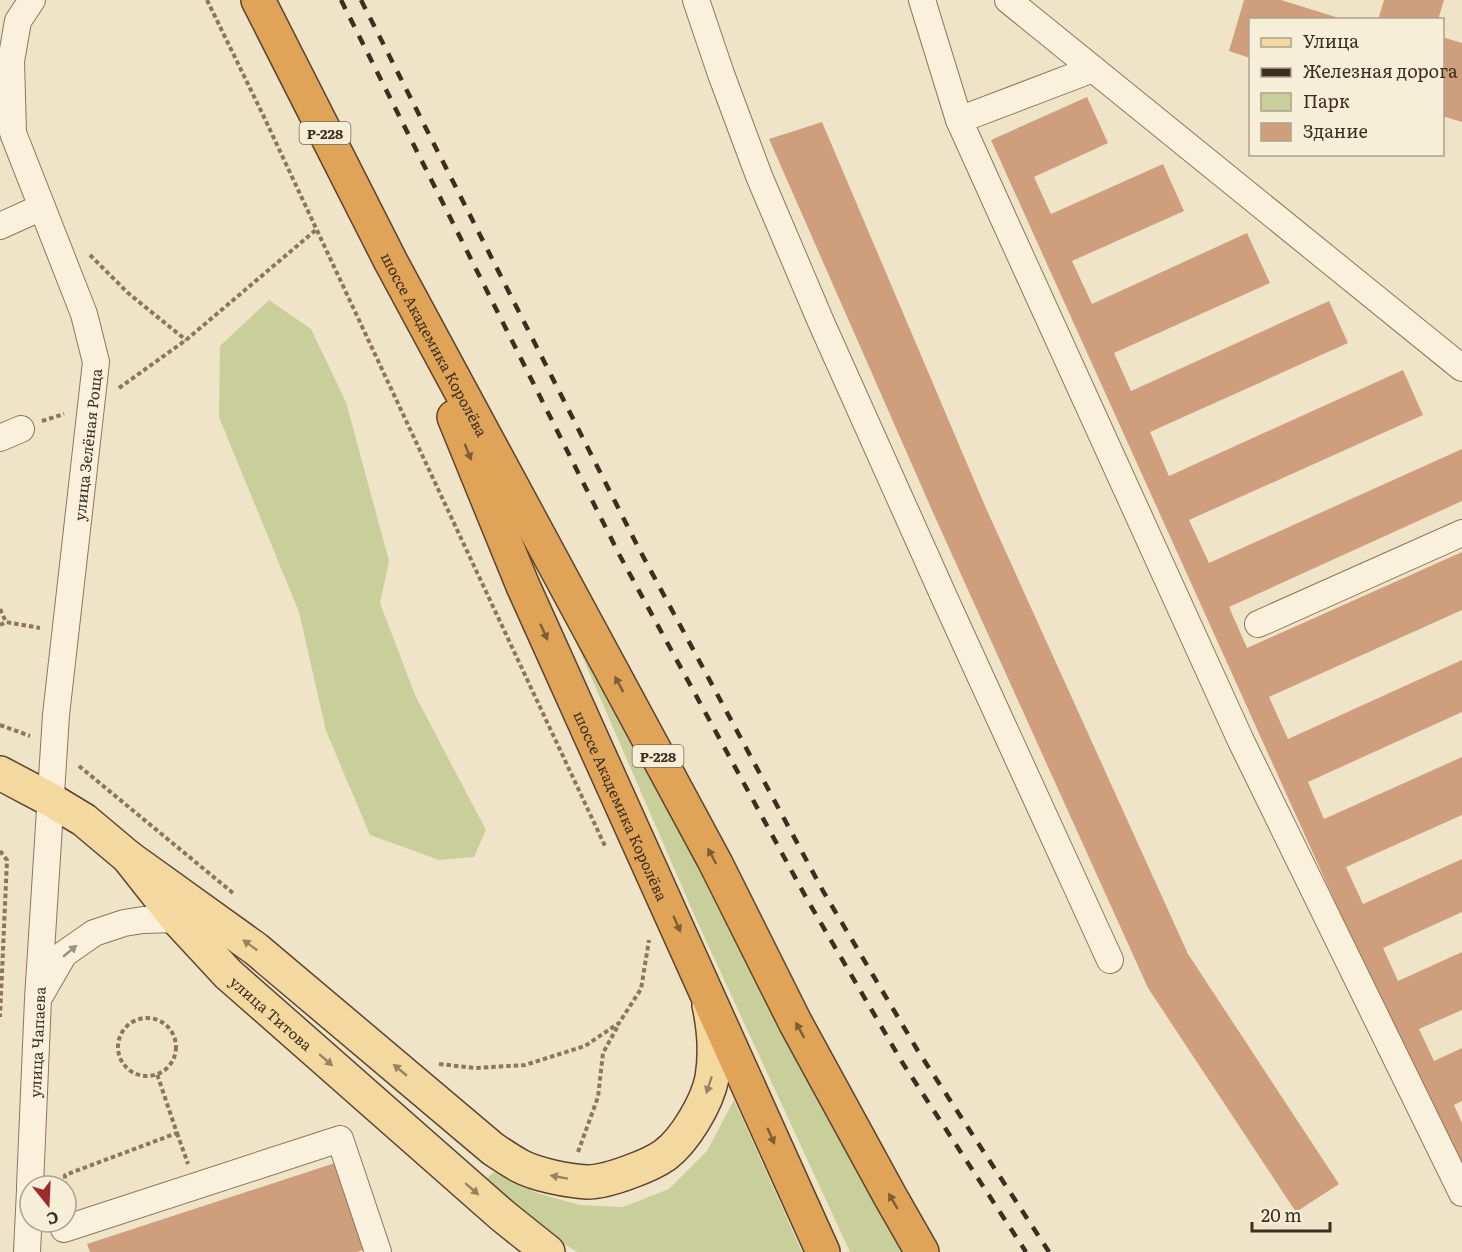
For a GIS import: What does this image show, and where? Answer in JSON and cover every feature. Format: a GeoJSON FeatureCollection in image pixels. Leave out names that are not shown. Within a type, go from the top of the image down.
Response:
{"type":"FeatureCollection","features":[{"type":"Feature","properties":{"kind":"highway","name":"Р-228"},"geometry":{"type":"LineString","coordinates":[[259,2],[391,262]]}},
{"type":"Feature","properties":{"kind":"highway","name":"шоссе Академика Королёва"},"geometry":{"type":"LineString","coordinates":[[391,262],[523,586],[823,1252]]}},
{"type":"Feature","properties":{"kind":"highway","name":"шоссе Академика Королёва"},"geometry":{"type":"LineString","coordinates":[[391,262],[715,862],[795,1022],[922,1252]]}},
{"type":"Feature","properties":{"kind":"main road","name":"улица Титова"},"geometry":{"type":"LineString","coordinates":[[0,773],[84,820],[128,857],[177,919],[228,974],[503,1216],[548,1252]]}},
{"type":"Feature","properties":{"kind":"main road"},"geometry":{"type":"LineString","coordinates":[[128,857],[256,949],[493,1149],[522,1167],[553,1177],[590,1182],[620,1176],[665,1155],[685,1134],[700,1111],[712,1079],[712,1022],[705,986]]}},
{"type":"Feature","properties":{"kind":"street","name":"улица Зелёная Роща"},"geometry":{"type":"LineString","coordinates":[[32,0],[18,21],[10,61],[6,104],[13,133],[84,314],[96,362],[56,716],[38,999]]}},
{"type":"Feature","properties":{"kind":"street"},"geometry":{"type":"LineString","coordinates":[[696,0],[759,176],[821,322],[1110,960]]}},
{"type":"Feature","properties":{"kind":"street"},"geometry":{"type":"LineString","coordinates":[[922,0],[959,120],[1241,741],[1462,1193]]}},
{"type":"Feature","properties":{"kind":"street"},"geometry":{"type":"LineString","coordinates":[[1008,0],[1462,368]]}},
{"type":"Feature","properties":{"kind":"street"},"geometry":{"type":"LineString","coordinates":[[959,120],[1093,69]]}},
{"type":"Feature","properties":{"kind":"street"},"geometry":{"type":"LineString","coordinates":[[0,226],[42,207]]}},
{"type":"Feature","properties":{"kind":"street"},"geometry":{"type":"LineString","coordinates":[[1258,624],[1462,532]]}},
{"type":"Feature","properties":{"kind":"street","name":"улица Чапаева"},"geometry":{"type":"LineString","coordinates":[[31,1174],[38,999],[64,954],[94,933],[124,923],[177,919]]}},
{"type":"Feature","properties":{"kind":"street"},"geometry":{"type":"LineString","coordinates":[[78,1224],[340,1139],[378,1252]]}},
{"type":"Feature","properties":{"kind":"street","name":"улица Чапаева"},"geometry":{"type":"LineString","coordinates":[[27,1252],[28,1234]]}},
{"type":"Feature","properties":{"kind":"path"},"geometry":{"type":"LineString","coordinates":[[207,0],[317,229],[609,855]]}},
{"type":"Feature","properties":{"kind":"path"},"geometry":{"type":"LineString","coordinates":[[11,433],[92,404],[112,394],[186,340],[317,229]]}},
{"type":"Feature","properties":{"kind":"path"},"geometry":{"type":"LineString","coordinates":[[89,254],[128,293],[186,340]]}},
{"type":"Feature","properties":{"kind":"path"},"geometry":{"type":"LineString","coordinates":[[0,609],[6,622]]}},
{"type":"Feature","properties":{"kind":"path"},"geometry":{"type":"LineString","coordinates":[[0,625],[6,622],[40,628]]}},
{"type":"Feature","properties":{"kind":"path"},"geometry":{"type":"LineString","coordinates":[[0,725],[55,745],[239,898]]}},
{"type":"Feature","properties":{"kind":"path"},"geometry":{"type":"LineString","coordinates":[[0,851],[7,860],[0,1017]]}},
{"type":"Feature","properties":{"kind":"path"},"geometry":{"type":"LineString","coordinates":[[568,1179],[598,1097],[603,1053],[641,989],[649,941],[644,930]]}},
{"type":"Feature","properties":{"kind":"path"},"geometry":{"type":"LineString","coordinates":[[155,1019],[163,1023],[174,1037],[175,1055],[165,1070],[157,1074],[139,1075],[124,1065],[120,1056],[119,1039],[123,1030],[137,1020],[155,1019]]}},
{"type":"Feature","properties":{"kind":"path"},"geometry":{"type":"LineString","coordinates":[[431,1057],[440,1065],[475,1068],[525,1065],[585,1046],[620,1023]]}},
{"type":"Feature","properties":{"kind":"path"},"geometry":{"type":"LineString","coordinates":[[68,1174],[177,1133],[157,1074]]}},
{"type":"Feature","properties":{"kind":"green space"},"geometry":{"type":"Polygon","coordinates":[[[269,300],[311,329],[346,402],[389,561],[380,603],[415,695],[486,830],[474,857],[439,860],[370,835],[326,731],[299,612],[219,417],[220,346],[269,300]]]}},
{"type":"Feature","properties":{"kind":"green space"},"geometry":{"type":"Polygon","coordinates":[[[566,593],[711,895],[904,1252],[850,1252],[696,919],[556,596],[566,593]]]}},
{"type":"Feature","properties":{"kind":"green space"},"geometry":{"type":"Polygon","coordinates":[[[734,1100],[802,1252],[577,1252],[558,1240],[485,1180],[494,1172],[537,1193],[580,1205],[623,1207],[669,1189],[707,1151],[734,1100]]]}},
{"type":"Feature","properties":{"kind":"building"},"geometry":{"type":"Polygon","coordinates":[[[1244,0],[1281,0],[1336,17],[1249,18],[1249,58],[1229,51],[1244,0]]]}},
{"type":"Feature","properties":{"kind":"building"},"geometry":{"type":"Polygon","coordinates":[[[1384,0],[1444,0],[1439,18],[1379,18],[1384,0]]]}},
{"type":"Feature","properties":{"kind":"building"},"geometry":{"type":"Polygon","coordinates":[[[1444,38],[1462,43],[1462,122],[1444,117],[1444,38]]]}},
{"type":"Feature","properties":{"kind":"building"},"geometry":{"type":"Polygon","coordinates":[[[1087,97],[1108,143],[1034,177],[1051,214],[1163,164],[1184,211],[1072,261],[1092,304],[1247,233],[1270,283],[1114,353],[1131,391],[1329,301],[1348,343],[1150,432],[1169,476],[1403,370],[1423,415],[1189,520],[1209,563],[1462,449],[1462,501],[1229,607],[1247,648],[1462,552],[1462,610],[1269,697],[1288,739],[1462,660],[1462,712],[1308,782],[1324,819],[1462,757],[1462,815],[1346,867],[1363,904],[1462,859],[1462,912],[1383,948],[1398,981],[1462,952],[1462,1010],[1419,1029],[1434,1061],[1462,1048],[1462,1101],[1454,1105],[1462,1123],[1462,1183],[991,140],[1087,97]]]}},
{"type":"Feature","properties":{"kind":"building"},"geometry":{"type":"Polygon","coordinates":[[[822,122],[985,506],[1188,954],[1339,1184],[1296,1212],[1148,988],[935,517],[769,139],[822,122]]]}},
{"type":"Feature","properties":{"kind":"building"},"geometry":{"type":"Polygon","coordinates":[[[344,1160],[372,1247],[357,1252],[90,1252],[87,1244],[344,1160]]]}},
{"type":"Feature","properties":{"kind":"railway"},"geometry":{"type":"LineString","coordinates":[[341,0],[620,556],[808,901],[902,1062],[1026,1252]]}},
{"type":"Feature","properties":{"kind":"railway"},"geometry":{"type":"LineString","coordinates":[[361,0],[638,547],[823,891],[918,1051],[1049,1252]]}}]}
